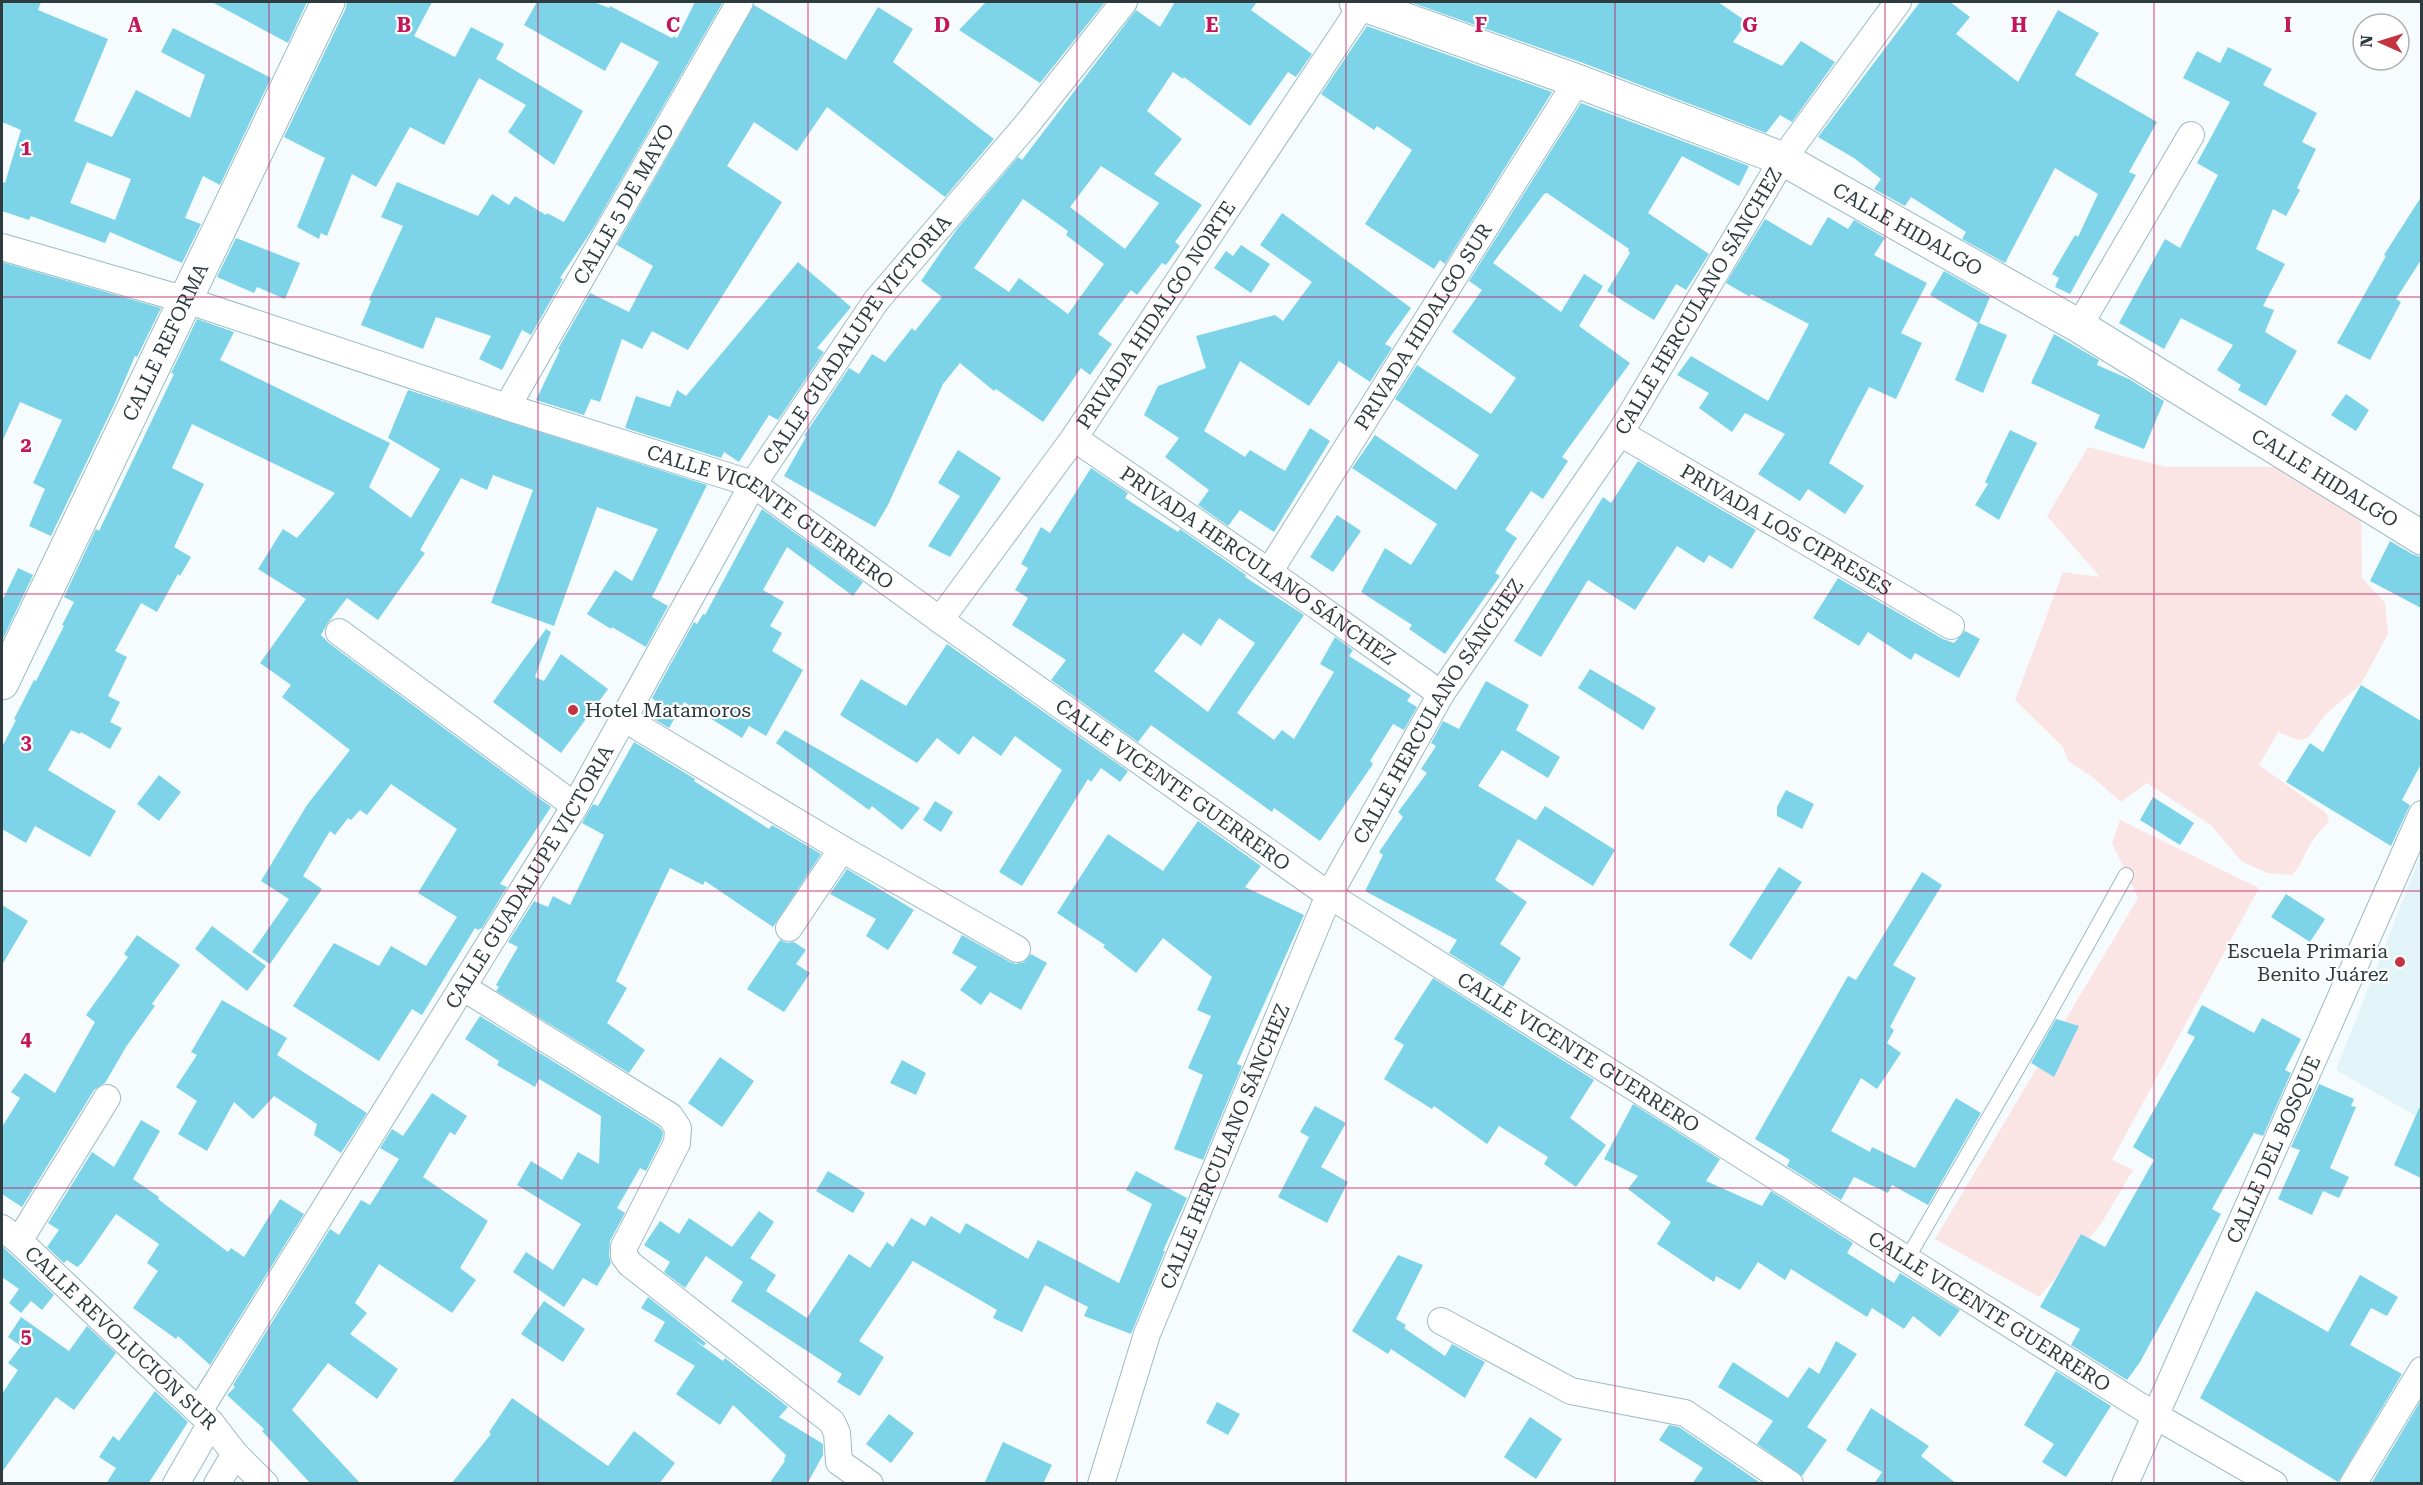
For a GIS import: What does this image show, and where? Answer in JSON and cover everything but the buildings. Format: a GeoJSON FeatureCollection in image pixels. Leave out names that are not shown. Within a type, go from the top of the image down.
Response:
{"type":"FeatureCollection","features":[{"type":"Feature","properties":{"kind":"street","name":"CALLE REFORMA"},"geometry":{"type":"LineString","coordinates":[[2,683],[328,2]]}},
{"type":"Feature","properties":{"kind":"street","name":"CALLE 5 DE MAYO"},"geometry":{"type":"LineString","coordinates":[[507,407],[740,2]]}},
{"type":"Feature","properties":{"kind":"street","name":"CALLE GUADALUPE VICTORIA"},"geometry":{"type":"LineString","coordinates":[[177,1484],[205,1417],[575,806],[753,484],[876,301],[1028,123],[1124,2]]}},
{"type":"Feature","properties":{"kind":"street","name":"CALLE HERCULANO SÁNCHEZ"},"geometry":{"type":"LineString","coordinates":[[1101,1484],[1147,1334],[1329,895],[1441,694],[1620,433],[1783,159],[1898,2]]}},
{"type":"Feature","properties":{"kind":"street","name":"CALLE HIDALGO"},"geometry":{"type":"LineString","coordinates":[[1359,3],[1577,81],[1783,159],[2079,327],[2421,538]]}},
{"type":"Feature","properties":{"kind":"street","name":"PRIVADA HIDALGO NORTE"},"geometry":{"type":"LineString","coordinates":[[940,620],[1074,438],[1359,3]]}},
{"type":"Feature","properties":{"kind":"street","name":"PRIVADA HIDALGO SUR"},"geometry":{"type":"LineString","coordinates":[[1269,572],[1577,81]]}},
{"type":"Feature","properties":{"kind":"street"},"geometry":{"type":"LineString","coordinates":[[2079,327],[2191,135]]}},
{"type":"Feature","properties":{"kind":"street","name":"CALLE VICENTE GUERRERO"},"geometry":{"type":"LineString","coordinates":[[2,247],[186,300],[507,407],[753,484],[940,620],[1329,895],[2154,1415],[2274,1484]]}},
{"type":"Feature","properties":{"kind":"street","name":"PRIVADA LOS CIPRESES"},"geometry":{"type":"LineString","coordinates":[[1620,433],[1951,626]]}},
{"type":"Feature","properties":{"kind":"street","name":"PRIVADA HERCULANO SÁNCHEZ"},"geometry":{"type":"LineString","coordinates":[[1074,438],[1441,694]]}},
{"type":"Feature","properties":{"kind":"street"},"geometry":{"type":"LineString","coordinates":[[339,632],[575,806]]}},
{"type":"Feature","properties":{"kind":"street"},"geometry":{"type":"LineString","coordinates":[[625,719],[842,849],[1017,949]]}},
{"type":"Feature","properties":{"kind":"street","name":"CALLE DEL BOSQUE"},"geometry":{"type":"LineString","coordinates":[[2125,1484],[2421,814]]}},
{"type":"Feature","properties":{"kind":"street"},"geometry":{"type":"LineString","coordinates":[[789,928],[842,849]]}},
{"type":"Feature","properties":{"kind":"street"},"geometry":{"type":"LineString","coordinates":[[464,988],[670,1116],[678,1128],[677,1143],[624,1247],[624,1256],[630,1264],[832,1422],[837,1434],[834,1473],[870,1484]]}},
{"type":"Feature","properties":{"kind":"street"},"geometry":{"type":"LineString","coordinates":[[10,1235],[107,1098]]}},
{"type":"Feature","properties":{"kind":"street","name":"CALLE REVOLUCIÓN SUR"},"geometry":{"type":"LineString","coordinates":[[10,1235],[205,1417],[265,1484]]}},
{"type":"Feature","properties":{"kind":"street"},"geometry":{"type":"LineString","coordinates":[[1441,1321],[1571,1391],[1685,1413],[1791,1484]]}},
{"type":"Feature","properties":{"kind":"street"},"geometry":{"type":"LineString","coordinates":[[2353,1484],[2421,1370]]}},
{"type":"Feature","properties":{"kind":"street"},"geometry":{"type":"LineString","coordinates":[[217,1484],[236,1454]]}},
{"type":"Feature","properties":{"kind":"lane"},"geometry":{"type":"LineString","coordinates":[[1907,1259],[2043,1026],[2126,875]]}},
{"type":"Feature","properties":{"kind":"shaded area"},"geometry":{"type":"Polygon","coordinates":[[[2088,447],[2166,467],[2288,467],[2361,512],[2362,578],[2385,603],[2388,634],[2361,684],[2326,714],[2308,738],[2298,740],[2278,732],[2259,765],[2326,813],[2329,822],[2314,839],[2292,875],[2267,873],[2241,861],[2212,826],[2147,783],[2121,802],[2091,776],[2068,761],[2063,747],[2015,700],[2063,572],[2100,577],[2047,516],[2088,447]]]}},
{"type":"Feature","properties":{"kind":"shaded area"},"geometry":{"type":"Polygon","coordinates":[[[2120,820],[2259,888],[2112,1160],[2133,1170],[2101,1224],[2039,1297],[1935,1239],[2138,898],[2112,843],[2120,820]]]}},
{"type":"Feature","properties":{"kind":"shaded area","name":"Escuela Primaria Benito Juárez"},"geometry":{"type":"Polygon","coordinates":[[[2421,854],[2421,1119],[2336,1070],[2421,854]]]}},
{"type":"Feature","properties":{"kind":"place","name":"Hotel Matamoros"},"geometry":{"type":"Point","coordinates":[573,710]}},
{"type":"Feature","properties":{"kind":"place","name":"Escuela Primaria Benito Juárez"},"geometry":{"type":"Point","coordinates":[2400,962]}}]}
